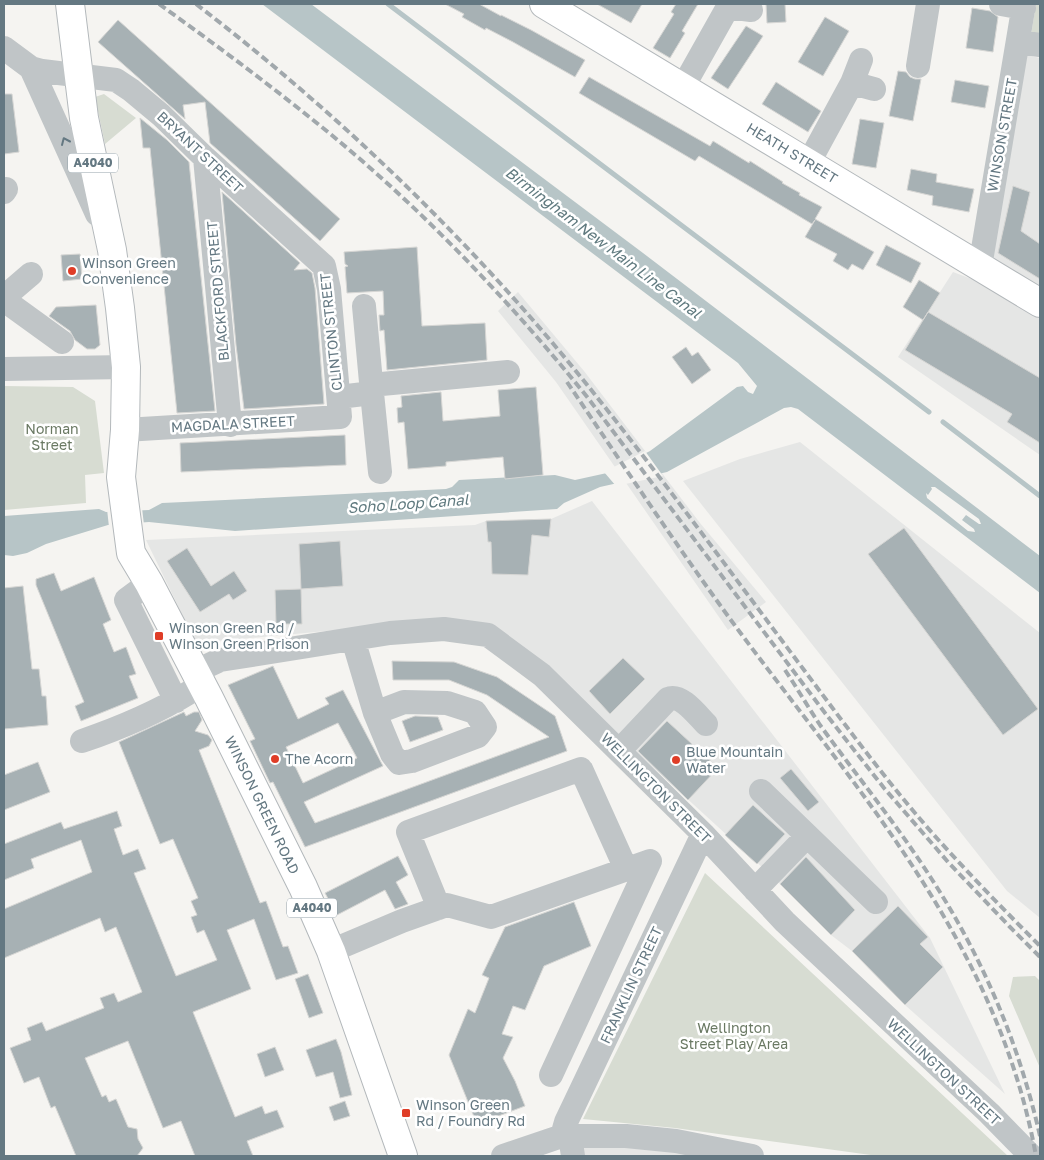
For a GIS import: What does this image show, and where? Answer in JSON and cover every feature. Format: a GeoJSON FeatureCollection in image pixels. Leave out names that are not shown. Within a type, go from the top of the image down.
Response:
{"type":"FeatureCollection","features":[{"type":"Feature","properties":{"kind":"main road","name":"A4040"},"geometry":{"type":"LineString","coordinates":[[70,4],[84,118],[112,250],[126,367],[125,430]]}},
{"type":"Feature","properties":{"kind":"main road","name":"HEATH STREET"},"geometry":{"type":"LineString","coordinates":[[544,4],[1040,303]]}},
{"type":"Feature","properties":{"kind":"main road","name":"WINSON GREEN ROAD"},"geometry":{"type":"LineString","coordinates":[[125,430],[121,477],[131,553],[149,583],[198,678],[303,887],[331,951],[404,1156]]}},
{"type":"Feature","properties":{"kind":"street"},"geometry":{"type":"LineString","coordinates":[[918,66],[928,4]]}},
{"type":"Feature","properties":{"kind":"street"},"geometry":{"type":"LineString","coordinates":[[1001,4],[1024,6]]}},
{"type":"Feature","properties":{"kind":"street","name":"WINSON STREET"},"geometry":{"type":"LineString","coordinates":[[980,267],[1029,44],[1024,6]]}},
{"type":"Feature","properties":{"kind":"street"},"geometry":{"type":"LineString","coordinates":[[683,87],[735,7]]}},
{"type":"Feature","properties":{"kind":"street"},"geometry":{"type":"LineString","coordinates":[[4,48],[31,68],[112,250]]}},
{"type":"Feature","properties":{"kind":"street"},"geometry":{"type":"LineString","coordinates":[[808,164],[863,86],[861,60]]}},
{"type":"Feature","properties":{"kind":"street","name":"BRYANT STREET"},"geometry":{"type":"LineString","coordinates":[[31,68],[116,80],[161,115],[205,158],[310,253]]}},
{"type":"Feature","properties":{"kind":"street","name":"BLACKFORD STREET"},"geometry":{"type":"LineString","coordinates":[[205,158],[230,425]]}},
{"type":"Feature","properties":{"kind":"street","name":"CLINTON STREET"},"geometry":{"type":"LineString","coordinates":[[310,253],[324,266],[329,289],[339,407]]}},
{"type":"Feature","properties":{"kind":"street"},"geometry":{"type":"LineString","coordinates":[[30,274],[4,299],[62,342]]}},
{"type":"Feature","properties":{"kind":"street"},"geometry":{"type":"LineString","coordinates":[[364,306],[380,472]]}},
{"type":"Feature","properties":{"kind":"street"},"geometry":{"type":"LineString","coordinates":[[4,369],[126,367]]}},
{"type":"Feature","properties":{"kind":"street","name":"MAGDALA STREET"},"geometry":{"type":"LineString","coordinates":[[125,430],[230,425],[339,407],[372,389],[508,372]]}},
{"type":"Feature","properties":{"kind":"street"},"geometry":{"type":"LineString","coordinates":[[149,583],[126,600],[176,701]]}},
{"type":"Feature","properties":{"kind":"street","name":"WELLINGTON STREET"},"geometry":{"type":"LineString","coordinates":[[82,741],[121,728],[176,701],[198,678],[220,660],[390,633],[444,629],[488,635],[542,675],[703,834],[785,922],[989,1113],[1031,1156]]}},
{"type":"Feature","properties":{"kind":"street"},"geometry":{"type":"LineString","coordinates":[[352,639],[375,713]]}},
{"type":"Feature","properties":{"kind":"street"},"geometry":{"type":"LineString","coordinates":[[619,751],[673,696],[679,698],[706,724]]}},
{"type":"Feature","properties":{"kind":"street"},"geometry":{"type":"LineString","coordinates":[[439,908],[408,832],[581,769],[626,869]]}},
{"type":"Feature","properties":{"kind":"street"},"geometry":{"type":"LineString","coordinates":[[761,791],[876,902]]}},
{"type":"Feature","properties":{"kind":"street","name":"FRANKLIN STREET"},"geometry":{"type":"LineString","coordinates":[[568,1143],[566,1122],[703,834]]}},
{"type":"Feature","properties":{"kind":"street"},"geometry":{"type":"LineString","coordinates":[[755,890],[807,836]]}},
{"type":"Feature","properties":{"kind":"street"},"geometry":{"type":"LineString","coordinates":[[331,951],[402,921],[447,905],[491,917],[650,861],[551,1074]]}},
{"type":"Feature","properties":{"kind":"street"},"geometry":{"type":"LineString","coordinates":[[503,1156],[568,1143],[626,1136],[676,1141],[749,1156]]}},
{"type":"Feature","properties":{"kind":"shaded area"},"geometry":{"type":"Polygon","coordinates":[[[1027,55],[1040,58],[1040,290],[992,262],[1027,55]]]}},
{"type":"Feature","properties":{"kind":"shaded area"},"geometry":{"type":"Polygon","coordinates":[[[953,272],[977,281],[1040,319],[1040,455],[898,357],[953,272]]]}},
{"type":"Feature","properties":{"kind":"shaded area"},"geometry":{"type":"Polygon","coordinates":[[[518,292],[584,371],[700,523],[766,602],[728,630],[556,382],[498,311],[518,292]]]}},
{"type":"Feature","properties":{"kind":"shaded area"},"geometry":{"type":"Polygon","coordinates":[[[800,442],[1040,633],[1040,918],[1007,891],[683,481],[740,459],[800,442]]]}},
{"type":"Feature","properties":{"kind":"shaded area"},"geometry":{"type":"Polygon","coordinates":[[[592,501],[930,938],[1005,1094],[905,1005],[852,951],[831,935],[775,879],[529,654],[445,620],[196,643],[146,540],[475,525],[486,521],[551,519],[592,501]]]}},
{"type":"Feature","properties":{"kind":"shaded area"},"geometry":{"type":"Polygon","coordinates":[[[576,1143],[721,1156],[579,1156],[576,1143]]]}},
{"type":"Feature","properties":{"kind":"green space"},"geometry":{"type":"Polygon","coordinates":[[[1036,4],[1040,4],[1040,36],[1031,35],[1036,4]]]}},
{"type":"Feature","properties":{"kind":"green space"},"geometry":{"type":"Polygon","coordinates":[[[104,94],[136,118],[105,144],[95,97],[104,94]]]}},
{"type":"Feature","properties":{"kind":"green space","name":"Norman Street"},"geometry":{"type":"Polygon","coordinates":[[[4,386],[73,387],[95,401],[104,473],[85,475],[86,503],[4,510],[4,386]]]}},
{"type":"Feature","properties":{"kind":"green space","name":"Wellington Street Play Area"},"geometry":{"type":"Polygon","coordinates":[[[705,873],[1008,1156],[878,1156],[675,1128],[583,1119],[705,873]]]}},
{"type":"Feature","properties":{"kind":"green space"},"geometry":{"type":"Polygon","coordinates":[[[1035,976],[1040,981],[1040,1068],[1009,996],[1013,977],[1035,976]]]}},
{"type":"Feature","properties":{"kind":"water"},"geometry":{"type":"Polygon","coordinates":[[[262,4],[311,4],[643,253],[1040,556],[1040,593],[798,409],[791,407],[784,408],[667,472],[600,487],[564,503],[557,509],[235,531],[149,522],[108,525],[46,544],[27,553],[13,556],[4,555],[4,516],[99,509],[106,512],[149,510],[162,503],[446,489],[452,487],[459,480],[555,475],[575,480],[607,473],[650,451],[737,387],[743,386],[748,392],[753,394],[757,386],[738,363],[262,4]],[[931,487],[932,489],[928,495],[926,493],[927,498],[968,531],[975,532],[974,529],[962,520],[966,515],[981,524],[979,519],[935,487],[931,487]]]}},
{"type":"Feature","properties":{"kind":"pier"},"geometry":{"type":"Polygon","coordinates":[[[645,451],[663,476],[616,486],[604,472],[645,451]]]}},
{"type":"Feature","properties":{"kind":"pier"},"geometry":{"type":"Polygon","coordinates":[[[142,508],[144,525],[109,527],[107,509],[142,508]]]}},
{"type":"Feature","properties":{"kind":"building"},"geometry":{"type":"Polygon","coordinates":[[[445,4],[479,4],[585,60],[575,77],[513,42],[486,28],[485,30],[462,17],[464,14],[445,4]]]}},
{"type":"Feature","properties":{"kind":"building"},"geometry":{"type":"Polygon","coordinates":[[[597,4],[642,4],[631,23],[597,4]]]}},
{"type":"Feature","properties":{"kind":"building"},"geometry":{"type":"Polygon","coordinates":[[[676,4],[698,4],[682,31],[685,33],[670,58],[653,48],[674,14],[671,12],[676,4]]]}},
{"type":"Feature","properties":{"kind":"building"},"geometry":{"type":"Polygon","coordinates":[[[766,4],[785,4],[786,22],[767,23],[766,4]]]}},
{"type":"Feature","properties":{"kind":"building"},"geometry":{"type":"Polygon","coordinates":[[[972,8],[990,11],[998,17],[993,52],[966,48],[972,8]]]}},
{"type":"Feature","properties":{"kind":"building"},"geometry":{"type":"Polygon","coordinates":[[[825,17],[849,31],[823,76],[798,62],[825,17]]]}},
{"type":"Feature","properties":{"kind":"building"},"geometry":{"type":"Polygon","coordinates":[[[118,20],[340,219],[320,241],[210,143],[205,102],[183,105],[185,119],[98,42],[118,20]]]}},
{"type":"Feature","properties":{"kind":"building"},"geometry":{"type":"Polygon","coordinates":[[[746,26],[763,36],[728,89],[711,78],[746,26]]]}},
{"type":"Feature","properties":{"kind":"building"},"geometry":{"type":"Polygon","coordinates":[[[898,71],[906,72],[915,79],[921,79],[913,121],[889,116],[898,71]]]}},
{"type":"Feature","properties":{"kind":"building"},"geometry":{"type":"Polygon","coordinates":[[[589,77],[710,146],[713,141],[749,163],[750,161],[800,193],[799,195],[822,207],[815,219],[874,252],[863,270],[852,264],[848,270],[833,261],[837,254],[805,237],[815,220],[812,224],[699,156],[695,161],[579,93],[589,77]]]}},
{"type":"Feature","properties":{"kind":"building"},"geometry":{"type":"Polygon","coordinates":[[[955,80],[989,86],[985,108],[951,102],[955,80]]]}},
{"type":"Feature","properties":{"kind":"building"},"geometry":{"type":"Polygon","coordinates":[[[776,82],[821,111],[808,132],[762,104],[776,82]]]}},
{"type":"Feature","properties":{"kind":"building"},"geometry":{"type":"Polygon","coordinates":[[[4,94],[12,94],[19,152],[4,154],[4,94]]]}},
{"type":"Feature","properties":{"kind":"building"},"geometry":{"type":"Polygon","coordinates":[[[140,118],[167,140],[189,162],[215,411],[177,413],[150,148],[143,148],[140,118]]]}},
{"type":"Feature","properties":{"kind":"building"},"geometry":{"type":"Polygon","coordinates":[[[860,119],[884,123],[876,168],[852,164],[860,119]]]}},
{"type":"Feature","properties":{"kind":"building"},"geometry":{"type":"Polygon","coordinates":[[[911,169],[937,174],[936,182],[974,189],[969,212],[932,205],[933,196],[907,190],[911,169]]]}},
{"type":"Feature","properties":{"kind":"building"},"geometry":{"type":"Polygon","coordinates":[[[1013,186],[1030,192],[1021,231],[1040,244],[1040,279],[998,253],[1013,186]]]}},
{"type":"Feature","properties":{"kind":"building"},"geometry":{"type":"Polygon","coordinates":[[[222,192],[300,263],[294,270],[307,269],[312,273],[315,288],[324,404],[244,409],[236,345],[222,192]]]}},
{"type":"Feature","properties":{"kind":"building"},"geometry":{"type":"Polygon","coordinates":[[[886,245],[921,263],[911,283],[876,265],[886,245]]]}},
{"type":"Feature","properties":{"kind":"building"},"geometry":{"type":"Polygon","coordinates":[[[417,247],[422,326],[485,323],[487,360],[387,370],[384,330],[380,331],[379,315],[384,315],[383,291],[347,293],[345,267],[348,266],[345,264],[344,252],[417,247]]]}},
{"type":"Feature","properties":{"kind":"building","name":"Winson Green Convenience"},"geometry":{"type":"Polygon","coordinates":[[[80,254],[82,279],[63,281],[61,255],[80,254]]]}},
{"type":"Feature","properties":{"kind":"building"},"geometry":{"type":"Polygon","coordinates":[[[919,280],[940,293],[923,320],[903,307],[919,280]]]}},
{"type":"Feature","properties":{"kind":"building"},"geometry":{"type":"Polygon","coordinates":[[[96,305],[100,345],[95,349],[87,349],[75,340],[70,331],[49,316],[56,307],[96,305]]]}},
{"type":"Feature","properties":{"kind":"building"},"geometry":{"type":"Polygon","coordinates":[[[928,312],[1040,378],[1040,443],[1007,422],[1012,414],[905,350],[928,312]]]}},
{"type":"Feature","properties":{"kind":"building"},"geometry":{"type":"Polygon","coordinates":[[[686,347],[692,356],[698,352],[711,370],[692,384],[672,357],[686,347]]]}},
{"type":"Feature","properties":{"kind":"building"},"geometry":{"type":"Polygon","coordinates":[[[536,387],[543,475],[505,479],[503,457],[446,462],[446,466],[408,469],[404,422],[398,423],[397,408],[402,407],[401,396],[441,392],[443,421],[500,416],[498,390],[536,387]]]}},
{"type":"Feature","properties":{"kind":"building"},"geometry":{"type":"Polygon","coordinates":[[[345,435],[346,465],[181,472],[180,443],[345,435]]]}},
{"type":"Feature","properties":{"kind":"building"},"geometry":{"type":"Polygon","coordinates":[[[551,519],[549,537],[532,535],[528,575],[492,574],[491,542],[488,542],[486,521],[551,519]]]}},
{"type":"Feature","properties":{"kind":"building"},"geometry":{"type":"Polygon","coordinates":[[[904,528],[1038,709],[1003,735],[868,554],[904,528]]]}},
{"type":"Feature","properties":{"kind":"building"},"geometry":{"type":"Polygon","coordinates":[[[340,541],[343,586],[301,589],[299,544],[340,541]]]}},
{"type":"Feature","properties":{"kind":"building"},"geometry":{"type":"Polygon","coordinates":[[[187,548],[211,586],[234,571],[247,591],[233,600],[229,594],[200,612],[167,561],[187,548]]]}},
{"type":"Feature","properties":{"kind":"building"},"geometry":{"type":"Polygon","coordinates":[[[54,573],[61,591],[94,577],[111,620],[103,624],[114,652],[126,647],[136,674],[129,676],[138,698],[81,721],[75,706],[84,702],[36,585],[36,579],[54,573]]]}},
{"type":"Feature","properties":{"kind":"building"},"geometry":{"type":"Polygon","coordinates":[[[23,586],[32,669],[39,669],[42,696],[46,696],[48,725],[4,729],[4,588],[23,586]]]}},
{"type":"Feature","properties":{"kind":"building"},"geometry":{"type":"Polygon","coordinates":[[[301,589],[302,624],[276,624],[275,590],[301,589]]]}},
{"type":"Feature","properties":{"kind":"building"},"geometry":{"type":"Polygon","coordinates":[[[623,658],[645,679],[610,714],[589,691],[623,658]]]}},
{"type":"Feature","properties":{"kind":"building"},"geometry":{"type":"Polygon","coordinates":[[[392,661],[454,662],[497,677],[555,716],[567,751],[305,847],[273,782],[270,783],[250,741],[255,739],[228,685],[273,666],[298,719],[329,704],[325,698],[343,690],[383,766],[304,802],[315,823],[549,737],[487,695],[449,680],[393,680],[392,661]],[[338,723],[286,747],[303,783],[357,758],[338,723]]]}},
{"type":"Feature","properties":{"kind":"building"},"geometry":{"type":"Polygon","coordinates":[[[184,712],[186,716],[199,712],[202,720],[195,731],[208,735],[212,740],[209,746],[199,750],[260,903],[266,901],[283,947],[288,946],[298,973],[276,980],[254,919],[227,930],[251,989],[193,1012],[235,1117],[262,1106],[265,1114],[277,1110],[284,1127],[247,1141],[253,1156],[195,1156],[181,1121],[163,1128],[128,1041],[85,1058],[102,1097],[106,1095],[109,1102],[116,1099],[128,1127],[137,1129],[138,1139],[143,1148],[137,1156],[76,1156],[55,1106],[51,1108],[39,1077],[24,1083],[10,1048],[31,1040],[27,1028],[42,1022],[46,1031],[104,1008],[100,998],[114,993],[118,1002],[142,992],[116,927],[105,932],[100,918],[4,958],[4,909],[92,872],[81,840],[31,859],[34,868],[4,880],[4,844],[61,822],[64,829],[117,811],[122,826],[114,829],[123,855],[138,849],[146,869],[134,873],[176,976],[217,960],[204,930],[197,933],[191,917],[197,915],[191,901],[198,898],[173,839],[160,844],[119,742],[184,712]]]}},
{"type":"Feature","properties":{"kind":"building"},"geometry":{"type":"Polygon","coordinates":[[[415,716],[438,717],[443,730],[410,742],[402,721],[415,716]]]}},
{"type":"Feature","properties":{"kind":"building","name":"Blue Mountain Water"},"geometry":{"type":"Polygon","coordinates":[[[667,721],[718,768],[688,800],[638,751],[667,721]]]}},
{"type":"Feature","properties":{"kind":"building"},"geometry":{"type":"Polygon","coordinates":[[[38,762],[50,792],[4,810],[4,775],[38,762]]]}},
{"type":"Feature","properties":{"kind":"building"},"geometry":{"type":"Polygon","coordinates":[[[791,769],[819,802],[808,811],[780,778],[791,769]]]}},
{"type":"Feature","properties":{"kind":"building"},"geometry":{"type":"Polygon","coordinates":[[[753,805],[785,834],[757,864],[725,835],[753,805]]]}},
{"type":"Feature","properties":{"kind":"building"},"geometry":{"type":"Polygon","coordinates":[[[398,856],[408,875],[396,882],[408,904],[395,909],[385,890],[337,915],[325,893],[398,856]]]}},
{"type":"Feature","properties":{"kind":"building"},"geometry":{"type":"Polygon","coordinates":[[[806,857],[855,910],[831,935],[780,884],[806,857]]]}},
{"type":"Feature","properties":{"kind":"building"},"geometry":{"type":"Polygon","coordinates":[[[574,902],[591,946],[544,966],[525,1010],[513,1006],[502,1034],[513,1037],[503,1058],[525,1106],[477,1124],[449,1055],[468,1009],[475,1013],[489,978],[482,975],[505,927],[574,902]]]}},
{"type":"Feature","properties":{"kind":"building"},"geometry":{"type":"Polygon","coordinates":[[[898,906],[928,937],[920,944],[943,967],[905,1005],[852,951],[898,906]]]}},
{"type":"Feature","properties":{"kind":"building"},"geometry":{"type":"Polygon","coordinates":[[[308,974],[323,1013],[309,1018],[295,979],[308,974]]]}},
{"type":"Feature","properties":{"kind":"building"},"geometry":{"type":"Polygon","coordinates":[[[336,1039],[352,1095],[340,1098],[333,1072],[316,1077],[306,1050],[336,1039]]]}},
{"type":"Feature","properties":{"kind":"building"},"geometry":{"type":"Polygon","coordinates":[[[275,1047],[284,1070],[265,1077],[257,1054],[275,1047]]]}},
{"type":"Feature","properties":{"kind":"building"},"geometry":{"type":"Polygon","coordinates":[[[345,1101],[350,1116],[334,1121],[329,1107],[345,1101]]]}},
{"type":"Feature","properties":{"kind":"waterway"},"geometry":{"type":"LineString","coordinates":[[388,4],[929,412]]}},
{"type":"Feature","properties":{"kind":"waterway"},"geometry":{"type":"LineString","coordinates":[[943,422],[1040,496]]}},
{"type":"Feature","properties":{"kind":"railway"},"geometry":{"type":"LineString","coordinates":[[159,4],[248,69],[334,137],[403,197],[499,295],[588,398],[825,713],[884,788],[948,862],[1040,957]]}},
{"type":"Feature","properties":{"kind":"railway"},"geometry":{"type":"LineString","coordinates":[[196,4],[301,89],[352,134],[449,229],[495,278],[612,416],[851,733],[900,795],[934,835],[1040,946]]}},
{"type":"Feature","properties":{"kind":"railway"},"geometry":{"type":"LineString","coordinates":[[567,382],[652,508],[739,631],[877,814],[919,877],[958,941],[991,1009],[1017,1080],[1036,1156]]}},
{"type":"Feature","properties":{"kind":"railway"},"geometry":{"type":"LineString","coordinates":[[785,670],[820,725],[918,858],[967,939],[983,971],[1010,1035],[1040,1136]]}},
{"type":"Feature","properties":{"kind":"place","name":"Winson Green Convenience"},"geometry":{"type":"Point","coordinates":[72,271]}},
{"type":"Feature","properties":{"kind":"place","name":"Winson Green Rd / Winson Green Prison"},"geometry":{"type":"Point","coordinates":[159,636]}},
{"type":"Feature","properties":{"kind":"place","name":"The Acorn"},"geometry":{"type":"Point","coordinates":[275,759]}},
{"type":"Feature","properties":{"kind":"place","name":"Blue Mountain Water"},"geometry":{"type":"Point","coordinates":[676,760]}},
{"type":"Feature","properties":{"kind":"place","name":"Winson Green Rd / Foundry Rd"},"geometry":{"type":"Point","coordinates":[406,1113]}},
{"type":"Feature","properties":{"kind":"water label","name":"Birmingham New Main Line Canal"},"geometry":{"type":"Point","coordinates":[603,243]}},
{"type":"Feature","properties":{"kind":"water label","name":"Soho Loop Canal"},"geometry":{"type":"Point","coordinates":[408,504]}}]}
